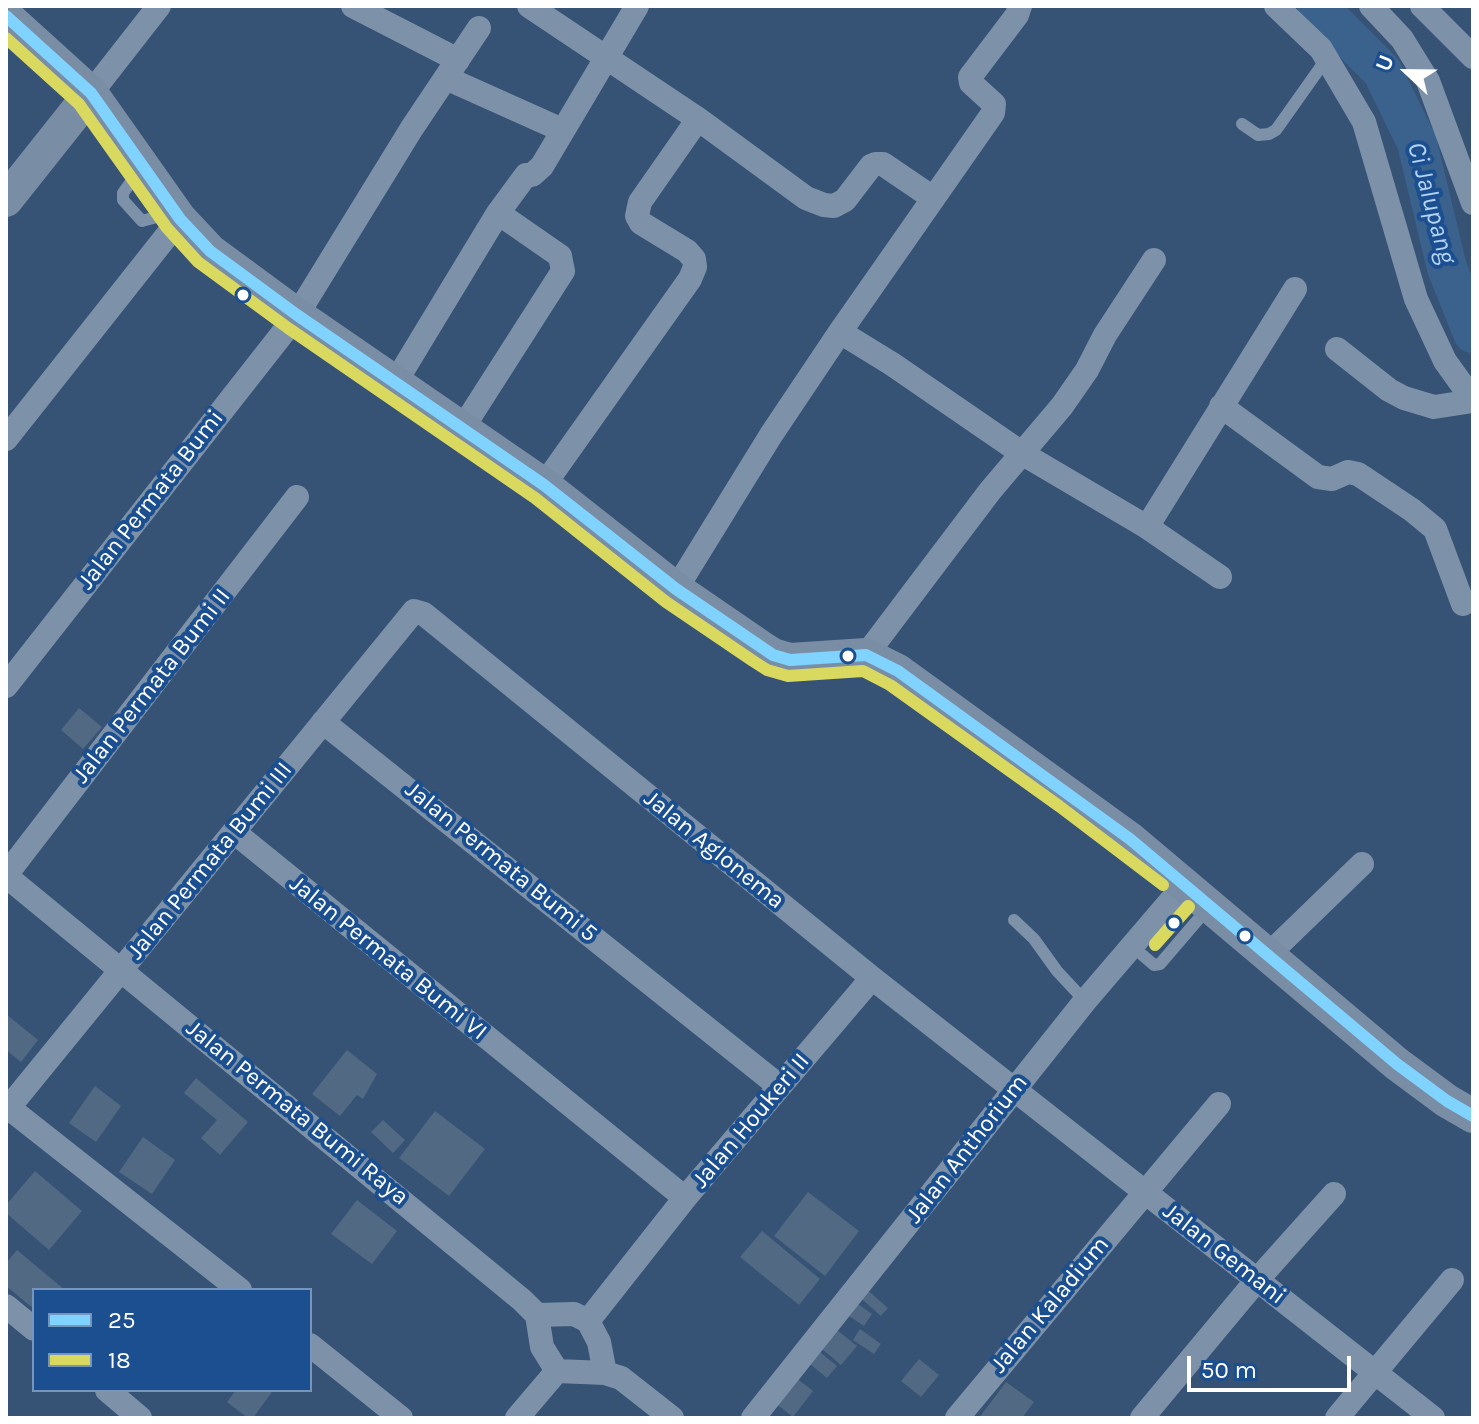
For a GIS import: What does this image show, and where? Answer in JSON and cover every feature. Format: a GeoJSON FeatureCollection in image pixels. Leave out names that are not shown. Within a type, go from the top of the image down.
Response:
{"type":"FeatureCollection","features":[{"type":"Feature","properties":{"kind":"main road"},"geometry":{"type":"LineString","coordinates":[[6,16],[91,93],[178,215],[210,251],[297,315],[544,485],[676,589],[773,655],[790,660],[866,655],[910,679],[1069,793],[1199,894],[1397,1064],[1473,1116]]}},
{"type":"Feature","properties":{"kind":"main road"},"geometry":{"type":"LineString","coordinates":[[6,200],[91,93]]}},
{"type":"Feature","properties":{"kind":"street"},"geometry":{"type":"LineString","coordinates":[[91,93],[159,6]]}},
{"type":"Feature","properties":{"kind":"street"},"geometry":{"type":"LineString","coordinates":[[353,6],[452,69],[562,130]]}},
{"type":"Feature","properties":{"kind":"street"},"geometry":{"type":"LineString","coordinates":[[529,6],[698,119],[806,198],[834,206],[845,200],[871,166],[876,164],[883,164],[933,198]]}},
{"type":"Feature","properties":{"kind":"street"},"geometry":{"type":"LineString","coordinates":[[395,383],[498,213],[526,175],[532,175],[542,166],[637,6]]}},
{"type":"Feature","properties":{"kind":"street"},"geometry":{"type":"LineString","coordinates":[[676,589],[771,435],[993,113],[994,104],[971,83],[970,77],[1017,15],[1020,6]]}},
{"type":"Feature","properties":{"kind":"street"},"geometry":{"type":"LineString","coordinates":[[1276,6],[1321,49],[1364,122],[1416,299],[1445,361],[1473,400],[1434,407],[1404,398],[1337,349]]}},
{"type":"Feature","properties":{"kind":"street"},"geometry":{"type":"LineString","coordinates":[[1371,6],[1402,39],[1428,81],[1473,203]]}},
{"type":"Feature","properties":{"kind":"street"},"geometry":{"type":"LineString","coordinates":[[1422,6],[1473,57]]}},
{"type":"Feature","properties":{"kind":"street","name":"Jalan Permata Bumi"},"geometry":{"type":"LineString","coordinates":[[6,686],[297,315],[412,128],[479,28]]}},
{"type":"Feature","properties":{"kind":"street"},"geometry":{"type":"LineString","coordinates":[[544,485],[690,279],[695,267],[694,259],[687,251],[641,223],[637,216],[640,202],[698,119]]}},
{"type":"Feature","properties":{"kind":"street"},"geometry":{"type":"LineString","coordinates":[[462,429],[563,271],[560,256],[498,213]]}},
{"type":"Feature","properties":{"kind":"street"},"geometry":{"type":"LineString","coordinates":[[6,439],[178,215]]}},
{"type":"Feature","properties":{"kind":"street"},"geometry":{"type":"LineString","coordinates":[[866,655],[990,491],[1023,454],[1087,370],[1105,335],[1154,260]]}},
{"type":"Feature","properties":{"kind":"street"},"geometry":{"type":"LineString","coordinates":[[1147,527],[1295,289]]}},
{"type":"Feature","properties":{"kind":"street"},"geometry":{"type":"LineString","coordinates":[[840,332],[1023,454],[1147,527],[1220,577]]}},
{"type":"Feature","properties":{"kind":"street"},"geometry":{"type":"LineString","coordinates":[[1221,406],[1318,477],[1332,479],[1348,472],[1358,474],[1412,510],[1435,529],[1463,604]]}},
{"type":"Feature","properties":{"kind":"street","name":"Jalan Permata Bumi II"},"geometry":{"type":"LineString","coordinates":[[6,875],[297,497]]}},
{"type":"Feature","properties":{"kind":"street","name":"Jalan Permata Bumi III"},"geometry":{"type":"LineString","coordinates":[[7,1110],[414,611]]}},
{"type":"Feature","properties":{"kind":"street","name":"Jalan Aglonema"},"geometry":{"type":"LineString","coordinates":[[414,611],[424,614],[1014,1091]]}},
{"type":"Feature","properties":{"kind":"street","name":"Jalan Permata Bumi 5"},"geometry":{"type":"LineString","coordinates":[[323,722],[779,1086]]}},
{"type":"Feature","properties":{"kind":"street","name":"Jalan Permata Bumi VI"},"geometry":{"type":"LineString","coordinates":[[234,832],[543,1084]]}},
{"type":"Feature","properties":{"kind":"street"},"geometry":{"type":"LineString","coordinates":[[1269,954],[1362,864]]}},
{"type":"Feature","properties":{"kind":"street","name":"Jalan Permata Bumi Raya"},"geometry":{"type":"LineString","coordinates":[[6,875],[433,1224],[537,1315]]}},
{"type":"Feature","properties":{"kind":"street","name":"Jalan Anthorium"},"geometry":{"type":"LineString","coordinates":[[753,1418],[1085,1001],[1132,946],[1199,894]]}},
{"type":"Feature","properties":{"kind":"street","name":"Jalan Houkeri II"},"geometry":{"type":"LineString","coordinates":[[543,1084],[685,1198],[872,978]]}},
{"type":"Feature","properties":{"kind":"street","name":"Jalan Gemani"},"geometry":{"type":"LineString","coordinates":[[1014,1091],[1433,1418]]}},
{"type":"Feature","properties":{"kind":"street","name":"Jalan Kaladium"},"geometry":{"type":"LineString","coordinates":[[957,1418],[1219,1104]]}},
{"type":"Feature","properties":{"kind":"street"},"geometry":{"type":"LineString","coordinates":[[7,1110],[237,1288]]}},
{"type":"Feature","properties":{"kind":"street"},"geometry":{"type":"LineString","coordinates":[[1142,1418],[1257,1280],[1334,1194]]}},
{"type":"Feature","properties":{"kind":"street"},"geometry":{"type":"LineString","coordinates":[[588,1321],[685,1198]]}},
{"type":"Feature","properties":{"kind":"street"},"geometry":{"type":"LineString","coordinates":[[1337,1418],[1452,1280]]}},
{"type":"Feature","properties":{"kind":"street"},"geometry":{"type":"LineString","coordinates":[[6,1306],[32,1327]]}},
{"type":"Feature","properties":{"kind":"street"},"geometry":{"type":"LineString","coordinates":[[557,1371],[542,1347],[537,1315],[574,1314],[588,1321],[599,1342],[605,1373]]}},
{"type":"Feature","properties":{"kind":"street"},"geometry":{"type":"LineString","coordinates":[[313,1348],[401,1418]]}},
{"type":"Feature","properties":{"kind":"street"},"geometry":{"type":"LineString","coordinates":[[557,1371],[605,1373],[621,1378],[672,1418]]}},
{"type":"Feature","properties":{"kind":"street"},"geometry":{"type":"LineString","coordinates":[[517,1418],[557,1371]]}},
{"type":"Feature","properties":{"kind":"street"},"geometry":{"type":"LineString","coordinates":[[109,1392],[140,1418]]}},
{"type":"Feature","properties":{"kind":"lane"},"geometry":{"type":"LineString","coordinates":[[1242,124],[1258,135],[1276,130],[1327,58]]}},
{"type":"Feature","properties":{"kind":"lane"},"geometry":{"type":"LineString","coordinates":[[1132,946],[1154,965],[1160,964],[1199,894]]}},
{"type":"Feature","properties":{"kind":"lane"},"geometry":{"type":"LineString","coordinates":[[1014,920],[1034,939],[1057,971],[1085,1001]]}},
{"type":"Feature","properties":{"kind":"building"},"geometry":{"type":"Polygon","coordinates":[[[79,708],[102,727],[83,749],[61,730],[79,708]]]}},
{"type":"Feature","properties":{"kind":"building"},"geometry":{"type":"Polygon","coordinates":[[[6,1014],[38,1040],[21,1062],[6,1050],[6,1014]]]}},
{"type":"Feature","properties":{"kind":"building"},"geometry":{"type":"Polygon","coordinates":[[[347,1050],[377,1074],[363,1099],[357,1095],[340,1116],[312,1094],[347,1050]]]}},
{"type":"Feature","properties":{"kind":"building"},"geometry":{"type":"Polygon","coordinates":[[[196,1078],[248,1122],[220,1155],[201,1138],[217,1120],[184,1093],[196,1078]]]}},
{"type":"Feature","properties":{"kind":"building"},"geometry":{"type":"Polygon","coordinates":[[[95,1086],[121,1106],[96,1142],[69,1123],[95,1086]]]}},
{"type":"Feature","properties":{"kind":"building"},"geometry":{"type":"Polygon","coordinates":[[[435,1111],[485,1149],[449,1196],[399,1158],[435,1111]]]}},
{"type":"Feature","properties":{"kind":"building"},"geometry":{"type":"Polygon","coordinates":[[[383,1120],[405,1140],[393,1153],[371,1132],[383,1120]]]}},
{"type":"Feature","properties":{"kind":"building"},"geometry":{"type":"Polygon","coordinates":[[[143,1137],[175,1160],[152,1194],[119,1172],[143,1137]]]}},
{"type":"Feature","properties":{"kind":"building"},"geometry":{"type":"Polygon","coordinates":[[[35,1171],[82,1211],[49,1250],[6,1213],[6,1205],[35,1171]]]}},
{"type":"Feature","properties":{"kind":"building"},"geometry":{"type":"Polygon","coordinates":[[[808,1192],[859,1231],[825,1276],[774,1236],[808,1192]]]}},
{"type":"Feature","properties":{"kind":"building"},"geometry":{"type":"Polygon","coordinates":[[[357,1200],[397,1231],[372,1264],[331,1234],[357,1200]]]}},
{"type":"Feature","properties":{"kind":"building"},"geometry":{"type":"Polygon","coordinates":[[[762,1231],[820,1279],[799,1305],[740,1257],[762,1231]]]}},
{"type":"Feature","properties":{"kind":"building"},"geometry":{"type":"Polygon","coordinates":[[[17,1250],[63,1288],[32,1288],[32,1307],[6,1286],[6,1263],[17,1250]]]}},
{"type":"Feature","properties":{"kind":"building"},"geometry":{"type":"Polygon","coordinates":[[[864,1287],[888,1308],[881,1316],[857,1295],[864,1287]]]}},
{"type":"Feature","properties":{"kind":"building"},"geometry":{"type":"Polygon","coordinates":[[[851,1299],[872,1314],[864,1326],[843,1312],[851,1299]]]}},
{"type":"Feature","properties":{"kind":"building"},"geometry":{"type":"Polygon","coordinates":[[[832,1326],[857,1346],[841,1365],[816,1344],[832,1326]]]}},
{"type":"Feature","properties":{"kind":"building"},"geometry":{"type":"Polygon","coordinates":[[[860,1329],[881,1344],[874,1354],[853,1340],[860,1329]]]}},
{"type":"Feature","properties":{"kind":"building"},"geometry":{"type":"Polygon","coordinates":[[[815,1348],[837,1366],[827,1378],[805,1360],[815,1348]]]}},
{"type":"Feature","properties":{"kind":"building"},"geometry":{"type":"Polygon","coordinates":[[[919,1359],[939,1375],[921,1397],[901,1381],[919,1359]]]}},
{"type":"Feature","properties":{"kind":"building"},"geometry":{"type":"Polygon","coordinates":[[[795,1377],[813,1391],[793,1417],[775,1403],[795,1377]]]}},
{"type":"Feature","properties":{"kind":"building"},"geometry":{"type":"Polygon","coordinates":[[[1006,1382],[1034,1402],[1022,1418],[979,1418],[1006,1382]]]}},
{"type":"Feature","properties":{"kind":"building"},"geometry":{"type":"Polygon","coordinates":[[[234,1392],[272,1392],[253,1418],[248,1418],[227,1402],[234,1392]]]}},
{"type":"Feature","properties":{"kind":"waterway","name":"Ci Jalupang"},"geometry":{"type":"LineString","coordinates":[[1317,6],[1382,71],[1417,143],[1447,268],[1473,333]]}},
{"type":"Feature","properties":{"kind":"transit line","name":"25"},"geometry":{"type":"LineString","coordinates":[[6,16],[91,93],[180,219],[210,251],[297,315],[544,485],[676,589],[773,655],[790,660],[866,655],[898,671],[1130,839],[1397,1064],[1473,1116]]}},
{"type":"Feature","properties":{"kind":"transit line","name":"18"},"geometry":{"type":"LineString","coordinates":[[6,38],[79,104],[167,228],[198,262],[288,328],[535,498],[666,602],[767,670],[788,676],[863,671],[890,685],[1163,885]]}},
{"type":"Feature","properties":{"kind":"transit line","name":"18"},"geometry":{"type":"LineString","coordinates":[[1188,906],[1189,907],[1155,945],[1155,944],[1188,906]]}}]}
